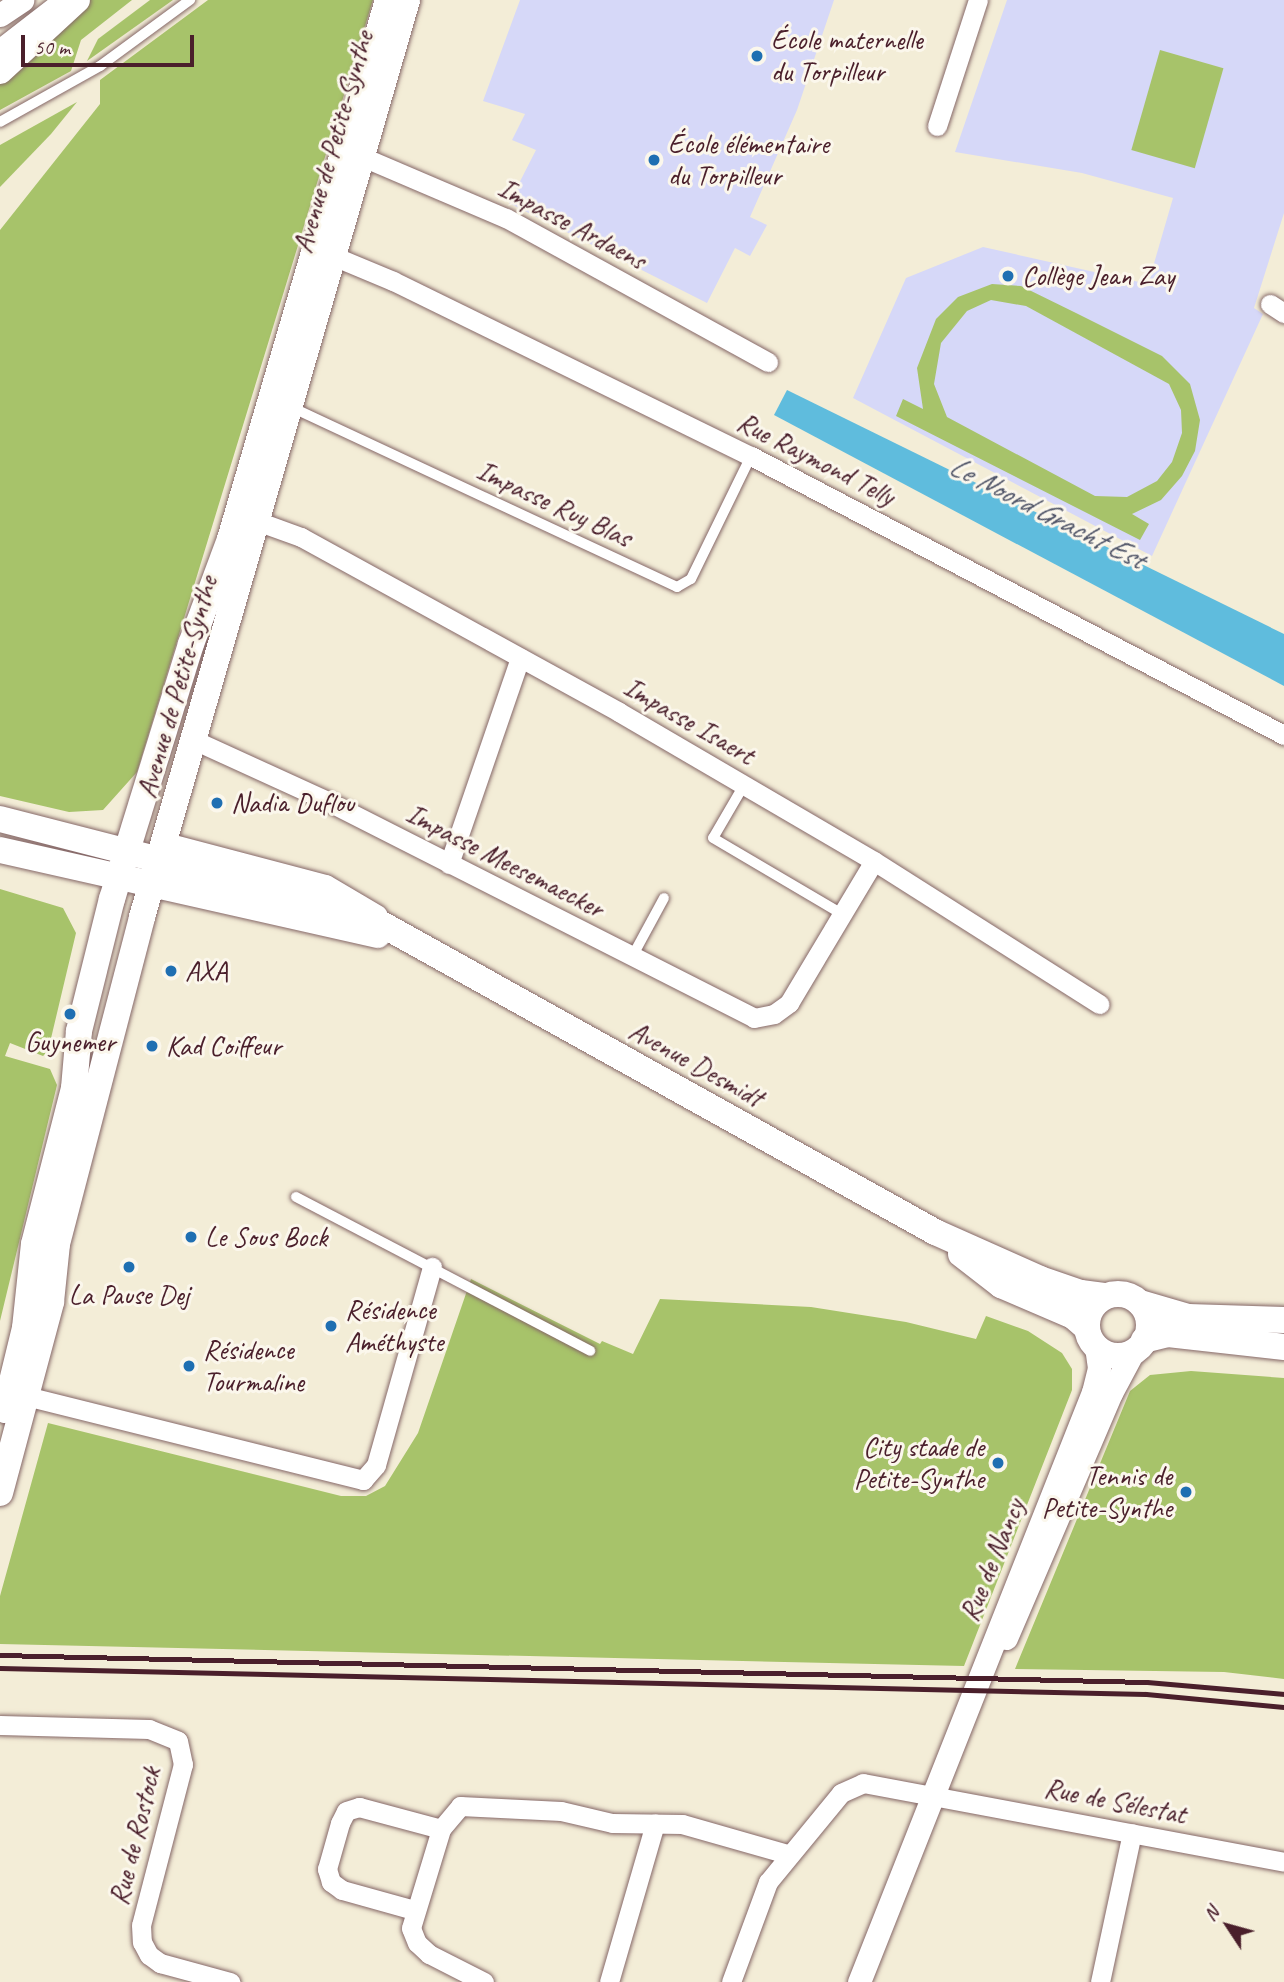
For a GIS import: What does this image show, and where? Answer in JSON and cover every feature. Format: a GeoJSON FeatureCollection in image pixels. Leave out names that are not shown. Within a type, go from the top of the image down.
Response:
{"type":"FeatureCollection","features":[{"type":"Feature","properties":{"kind":"main road","name":"Avenue de Petite-Synthe"},"geometry":{"type":"LineString","coordinates":[[0,1429],[18,1394],[51,1302],[57,1244],[194,740],[247,517],[352,152],[388,0]]}},
{"type":"Feature","properties":{"kind":"main road","name":"Avenue de Petite-Synthe"},"geometry":{"type":"LineString","coordinates":[[352,152],[407,0]]}},
{"type":"Feature","properties":{"kind":"main road","name":"Avenue de Petite-Synthe"},"geometry":{"type":"LineString","coordinates":[[0,1493],[18,1394],[34,1244],[74,1087],[80,1025],[119,878],[191,644],[247,517]]}},
{"type":"Feature","properties":{"kind":"main road","name":"Avenue Desmidt"},"geometry":{"type":"LineString","coordinates":[[0,819],[128,852],[163,852],[312,899],[395,930],[426,951],[935,1232],[1034,1277],[1075,1292],[1106,1296]]}},
{"type":"Feature","properties":{"kind":"main road","name":"Avenue Desmidt"},"geometry":{"type":"LineString","coordinates":[[0,850],[369,933],[426,951]]}},
{"type":"Feature","properties":{"kind":"main road","name":"Avenue Desmidt"},"geometry":{"type":"LineString","coordinates":[[935,1232],[1001,1285],[1073,1316],[1092,1338]]}},
{"type":"Feature","properties":{"kind":"main road"},"geometry":{"type":"LineString","coordinates":[[1284,1320],[1188,1317],[1140,1303],[1125,1294],[1106,1296],[1092,1307],[1092,1338],[1116,1355],[1168,1334],[1284,1347]]}},
{"type":"Feature","properties":{"kind":"main road"},"geometry":{"type":"LineString","coordinates":[[1139,1345],[1148,1320],[1140,1303]]}},
{"type":"Feature","properties":{"kind":"street"},"geometry":{"type":"LineString","coordinates":[[0,15],[22,0]]}},
{"type":"Feature","properties":{"kind":"street"},"geometry":{"type":"LineString","coordinates":[[0,48],[62,0]]}},
{"type":"Feature","properties":{"kind":"street"},"geometry":{"type":"LineString","coordinates":[[0,72],[78,0]]}},
{"type":"Feature","properties":{"kind":"street"},"geometry":{"type":"LineString","coordinates":[[937,126],[978,0]]}},
{"type":"Feature","properties":{"kind":"street","name":"Impasse Ardaens"},"geometry":{"type":"LineString","coordinates":[[352,152],[506,218],[768,362]]}},
{"type":"Feature","properties":{"kind":"street","name":"Rue Raymond Telly"},"geometry":{"type":"LineString","coordinates":[[323,252],[751,456],[1284,735]]}},
{"type":"Feature","properties":{"kind":"street","name":"Impasse Isaert"},"geometry":{"type":"LineString","coordinates":[[247,517],[301,537],[744,785],[873,861],[1099,1004]]}},
{"type":"Feature","properties":{"kind":"street"},"geometry":{"type":"LineString","coordinates":[[449,864],[520,658]]}},
{"type":"Feature","properties":{"kind":"street","name":"Impasse Meesemaecker"},"geometry":{"type":"LineString","coordinates":[[194,740],[449,864],[747,1017],[768,1016],[789,1003],[842,914]]}},
{"type":"Feature","properties":{"kind":"street"},"geometry":{"type":"LineString","coordinates":[[842,914],[873,861]]}},
{"type":"Feature","properties":{"kind":"street"},"geometry":{"type":"LineString","coordinates":[[18,1394],[363,1480],[376,1465],[432,1267]]}},
{"type":"Feature","properties":{"kind":"street","name":"Rue de Nancy"},"geometry":{"type":"LineString","coordinates":[[984,1678],[1001,1616],[1093,1392],[1098,1367],[1092,1338]]}},
{"type":"Feature","properties":{"kind":"street","name":"Rue de Nancy"},"geometry":{"type":"LineString","coordinates":[[859,1982],[984,1678],[1024,1604],[1111,1393],[1139,1345]]}},
{"type":"Feature","properties":{"kind":"street","name":"Rue de Rostock"},"geometry":{"type":"LineString","coordinates":[[0,1725],[149,1729],[178,1741],[183,1764],[141,1925],[142,1942],[149,1955],[160,1963],[230,1982]]}},
{"type":"Feature","properties":{"kind":"street","name":"Rue de Sélestat"},"geometry":{"type":"LineString","coordinates":[[787,1854],[841,1793],[855,1785],[871,1784],[1284,1862]]}},
{"type":"Feature","properties":{"kind":"street"},"geometry":{"type":"LineString","coordinates":[[484,1982],[423,1949],[412,1936],[414,1910],[441,1829],[453,1810],[469,1804],[504,1810],[562,1811],[612,1824],[682,1824],[787,1854],[763,1892],[731,1982]]}},
{"type":"Feature","properties":{"kind":"street"},"geometry":{"type":"LineString","coordinates":[[414,1910],[342,1890],[331,1882],[327,1869],[340,1822],[346,1811],[359,1807],[441,1829]]}},
{"type":"Feature","properties":{"kind":"street"},"geometry":{"type":"LineString","coordinates":[[609,1982],[655,1824]]}},
{"type":"Feature","properties":{"kind":"street"},"geometry":{"type":"LineString","coordinates":[[1100,1982],[1132,1833]]}},
{"type":"Feature","properties":{"kind":"lane"},"geometry":{"type":"LineString","coordinates":[[0,122],[100,66],[190,0]]}},
{"type":"Feature","properties":{"kind":"lane","name":"Impasse Ruy Blas"},"geometry":{"type":"LineString","coordinates":[[280,403],[677,587],[691,579],[751,456]]}},
{"type":"Feature","properties":{"kind":"lane"},"geometry":{"type":"LineString","coordinates":[[744,785],[713,838],[842,914]]}},
{"type":"Feature","properties":{"kind":"lane"},"geometry":{"type":"LineString","coordinates":[[632,957],[664,898]]}},
{"type":"Feature","properties":{"kind":"lane"},"geometry":{"type":"LineString","coordinates":[[296,1198],[590,1351]]}},
{"type":"Feature","properties":{"kind":"shaded area","name":"École élémentaire du Torpilleur"},"geometry":{"type":"Polygon","coordinates":[[[520,0],[834,0],[797,110],[750,217],[767,225],[750,256],[735,248],[707,303],[509,203],[536,150],[512,140],[525,114],[483,101],[520,0]]]}},
{"type":"Feature","properties":{"kind":"shaded area","name":"Collège Jean Zay"},"geometry":{"type":"Polygon","coordinates":[[[1007,0],[1284,0],[1284,213],[1254,308],[1263,314],[1152,556],[853,398],[906,278],[983,247],[1148,284],[1173,198],[1082,173],[955,152],[1007,0]]]}},
{"type":"Feature","properties":{"kind":"green space"},"geometry":{"type":"Polygon","coordinates":[[[89,0],[132,0],[81,40],[71,71],[0,110],[0,82],[89,0]]]}},
{"type":"Feature","properties":{"kind":"green space"},"geometry":{"type":"Polygon","coordinates":[[[150,0],[173,0],[87,61],[98,39],[150,0]]]}},
{"type":"Feature","properties":{"kind":"green space"},"geometry":{"type":"Polygon","coordinates":[[[208,0],[373,0],[137,772],[103,810],[69,812],[0,796],[0,230],[100,104],[100,80],[208,0]]]}},
{"type":"Feature","properties":{"kind":"green space"},"geometry":{"type":"Polygon","coordinates":[[[1160,50],[1223,68],[1195,168],[1131,150],[1160,50]]]}},
{"type":"Feature","properties":{"kind":"green space"},"geometry":{"type":"Polygon","coordinates":[[[77,102],[51,134],[0,187],[0,145],[77,102]]]}},
{"type":"Feature","properties":{"kind":"green space"},"geometry":{"type":"Polygon","coordinates":[[[992,284],[1021,286],[1162,356],[1190,384],[1200,420],[1195,451],[1182,476],[1161,500],[1132,514],[1149,524],[1140,540],[896,416],[903,399],[923,409],[917,368],[936,319],[958,297],[992,284]],[[991,300],[967,311],[941,343],[934,384],[947,417],[1095,496],[1127,497],[1157,481],[1172,462],[1182,433],[1181,410],[1169,384],[1026,306],[991,300]]]}},
{"type":"Feature","properties":{"kind":"green space"},"geometry":{"type":"Polygon","coordinates":[[[0,889],[63,908],[76,933],[48,1051],[43,1056],[10,1043],[5,1056],[50,1069],[57,1085],[0,1321],[0,889]]]}},
{"type":"Feature","properties":{"kind":"green space"},"geometry":{"type":"Polygon","coordinates":[[[471,1279],[600,1344],[602,1341],[633,1354],[660,1299],[811,1307],[906,1322],[976,1339],[986,1316],[1028,1331],[1062,1353],[1072,1369],[1072,1390],[964,1666],[0,1644],[0,1596],[48,1423],[341,1496],[366,1496],[385,1486],[418,1433],[471,1279]]]}},
{"type":"Feature","properties":{"kind":"green space","name":"Tennis de Petite-Synthe"},"geometry":{"type":"Polygon","coordinates":[[[1191,1371],[1284,1378],[1284,1679],[1224,1672],[1015,1669],[1130,1391],[1150,1375],[1191,1371]]]}},
{"type":"Feature","properties":{"kind":"water"},"geometry":{"type":"Polygon","coordinates":[[[787,390],[1284,634],[1284,686],[774,415],[787,390]]]}},
{"type":"Feature","properties":{"kind":"railway"},"geometry":{"type":"LineString","coordinates":[[0,1655],[1147,1682],[1284,1694]]}},
{"type":"Feature","properties":{"kind":"railway"},"geometry":{"type":"LineString","coordinates":[[0,1668],[1146,1694],[1284,1707]]}},
{"type":"Feature","properties":{"kind":"place","name":"École maternelle du Torpilleur"},"geometry":{"type":"Point","coordinates":[757,56]}},
{"type":"Feature","properties":{"kind":"place","name":"École élémentaire du Torpilleur"},"geometry":{"type":"Point","coordinates":[654,160]}},
{"type":"Feature","properties":{"kind":"place","name":"Collège Jean Zay"},"geometry":{"type":"Point","coordinates":[1008,276]}},
{"type":"Feature","properties":{"kind":"place","name":"Nadia Duflou"},"geometry":{"type":"Point","coordinates":[217,803]}},
{"type":"Feature","properties":{"kind":"place","name":"AXA"},"geometry":{"type":"Point","coordinates":[171,971]}},
{"type":"Feature","properties":{"kind":"place","name":"Guynemer"},"geometry":{"type":"Point","coordinates":[70,1014]}},
{"type":"Feature","properties":{"kind":"place","name":"Kad Coiffeur"},"geometry":{"type":"Point","coordinates":[152,1046]}},
{"type":"Feature","properties":{"kind":"place","name":"Le Sous Bock"},"geometry":{"type":"Point","coordinates":[191,1237]}},
{"type":"Feature","properties":{"kind":"place","name":"La Pause Dej"},"geometry":{"type":"Point","coordinates":[129,1267]}},
{"type":"Feature","properties":{"kind":"place","name":"Résidence Améthyste"},"geometry":{"type":"Point","coordinates":[331,1326]}},
{"type":"Feature","properties":{"kind":"place","name":"Résidence Tourmaline"},"geometry":{"type":"Point","coordinates":[189,1366]}},
{"type":"Feature","properties":{"kind":"place","name":"City stade de Petite-Synthe"},"geometry":{"type":"Point","coordinates":[998,1463]}},
{"type":"Feature","properties":{"kind":"place","name":"Tennis de Petite-Synthe"},"geometry":{"type":"Point","coordinates":[1186,1492]}},
{"type":"Feature","properties":{"kind":"water label","name":"Le Noord Gracht Est"},"geometry":{"type":"Point","coordinates":[1047,512]}}]}
